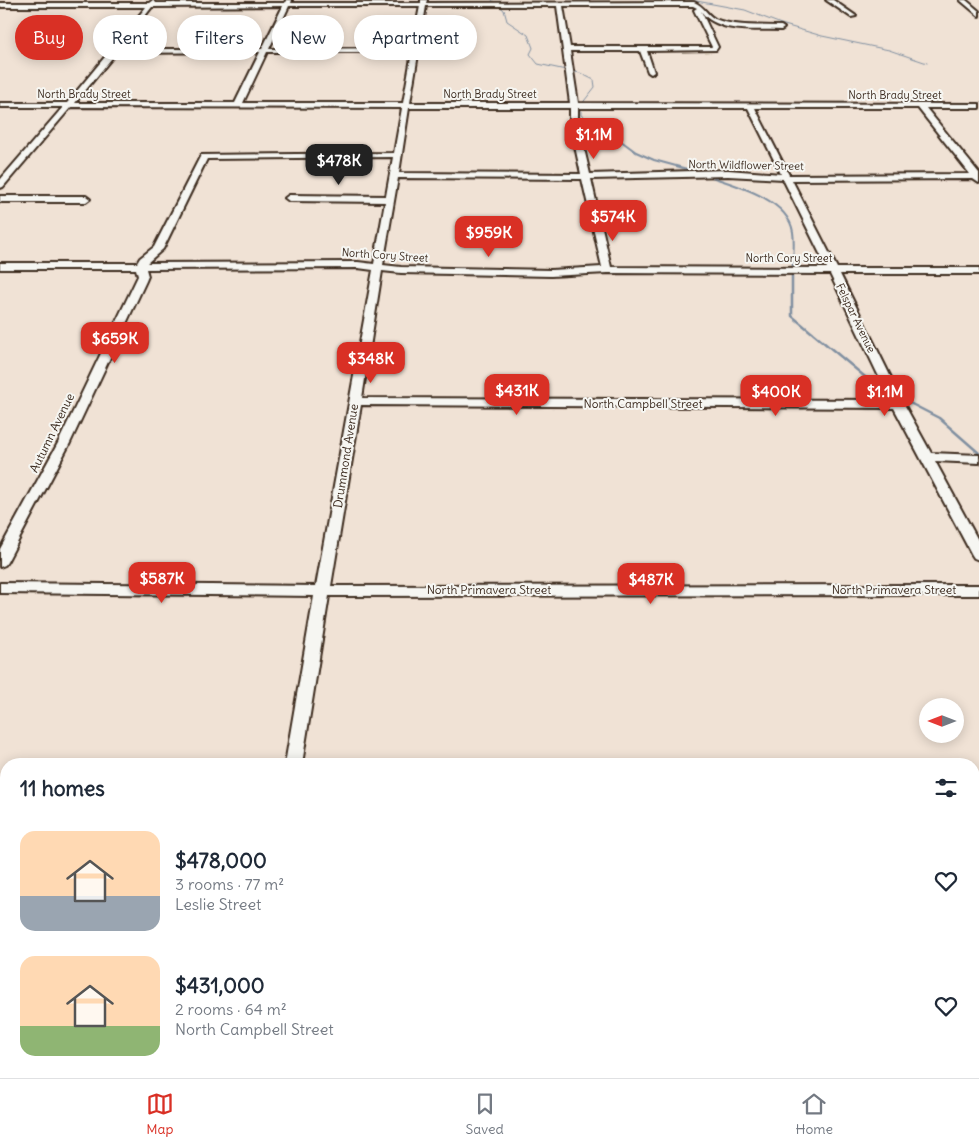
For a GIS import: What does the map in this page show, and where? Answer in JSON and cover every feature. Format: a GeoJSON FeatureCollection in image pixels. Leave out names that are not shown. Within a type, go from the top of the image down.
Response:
{"type":"FeatureCollection","features":[{"type":"Feature","properties":{"kind":"street"},"geometry":{"type":"LineString","coordinates":[[829,0],[853,16]]}},
{"type":"Feature","properties":{"kind":"street"},"geometry":{"type":"LineString","coordinates":[[963,0],[979,14]]}},
{"type":"Feature","properties":{"kind":"street"},"geometry":{"type":"LineString","coordinates":[[0,5],[152,2],[560,4],[693,2],[703,8],[707,17],[713,20],[732,24],[781,28]]}},
{"type":"Feature","properties":{"kind":"street"},"geometry":{"type":"LineString","coordinates":[[142,15],[152,2]]}},
{"type":"Feature","properties":{"kind":"street"},"geometry":{"type":"LineString","coordinates":[[568,49],[714,49],[715,47],[693,2]]}},
{"type":"Feature","properties":{"kind":"street"},"geometry":{"type":"LineString","coordinates":[[238,105],[288,3]]}},
{"type":"Feature","properties":{"kind":"street"},"geometry":{"type":"LineString","coordinates":[[560,4],[574,96],[574,123],[606,270]]}},
{"type":"Feature","properties":{"kind":"street"},"geometry":{"type":"LineString","coordinates":[[7,11],[13,5]]}},
{"type":"Feature","properties":{"kind":"street"},"geometry":{"type":"LineString","coordinates":[[643,49],[651,72]]}},
{"type":"Feature","properties":{"kind":"street"},"geometry":{"type":"LineString","coordinates":[[167,51],[354,50]]}},
{"type":"Feature","properties":{"kind":"street"},"geometry":{"type":"LineString","coordinates":[[0,185],[106,60]]}},
{"type":"Feature","properties":{"kind":"street","name":"Drummond Avenue"},"geometry":{"type":"LineString","coordinates":[[295,758],[414,60]]}},
{"type":"Feature","properties":{"kind":"street","name":"North Brady Street"},"geometry":{"type":"LineString","coordinates":[[0,105],[979,106]]}},
{"type":"Feature","properties":{"kind":"street","name":"Felspar Avenue"},"geometry":{"type":"LineString","coordinates":[[750,105],[834,270],[898,404],[979,555]]}},
{"type":"Feature","properties":{"kind":"street"},"geometry":{"type":"LineString","coordinates":[[920,106],[978,177]]}},
{"type":"Feature","properties":{"kind":"street"},"geometry":{"type":"LineString","coordinates":[[140,266],[143,260],[158,249],[204,157],[396,155]]}},
{"type":"Feature","properties":{"kind":"street","name":"North Wildflower Street"},"geometry":{"type":"LineString","coordinates":[[393,175],[585,176],[728,173],[787,177],[978,177]]}},
{"type":"Feature","properties":{"kind":"street"},"geometry":{"type":"LineString","coordinates":[[289,198],[389,198]]}},
{"type":"Feature","properties":{"kind":"street"},"geometry":{"type":"LineString","coordinates":[[0,199],[86,199]]}},
{"type":"Feature","properties":{"kind":"street","name":"North Cory Street"},"geometry":{"type":"LineString","coordinates":[[0,266],[358,265],[402,270],[551,273],[606,270],[979,271]]}},
{"type":"Feature","properties":{"kind":"street","name":"Autumn Avenue"},"geometry":{"type":"LineString","coordinates":[[0,562],[74,422],[143,276],[140,266]]}},
{"type":"Feature","properties":{"kind":"street","name":"North Campbell Street"},"geometry":{"type":"LineString","coordinates":[[355,401],[898,404]]}},
{"type":"Feature","properties":{"kind":"street"},"geometry":{"type":"LineString","coordinates":[[926,457],[979,459]]}},
{"type":"Feature","properties":{"kind":"street","name":"North Primavera Street"},"geometry":{"type":"LineString","coordinates":[[0,588],[323,591],[979,590]]}},
{"type":"Feature","properties":{"kind":"waterway"},"geometry":{"type":"LineString","coordinates":[[492,0],[504,10],[507,21],[528,35],[533,48],[530,54],[538,64],[580,73],[594,80],[595,87],[581,105],[581,115],[587,120]]}},
{"type":"Feature","properties":{"kind":"waterway"},"geometry":{"type":"LineString","coordinates":[[691,0],[745,10],[781,24],[822,36],[889,50],[927,63]]}},
{"type":"Feature","properties":{"kind":"waterway"},"geometry":{"type":"LineString","coordinates":[[587,120],[605,129],[636,152],[654,160],[698,172]]}},
{"type":"Feature","properties":{"kind":"waterway"},"geometry":{"type":"LineString","coordinates":[[708,176],[759,195],[771,202],[789,220],[793,232],[794,248],[792,275]]}},
{"type":"Feature","properties":{"kind":"waterway"},"geometry":{"type":"LineString","coordinates":[[792,275],[792,316],[876,386],[888,392]]}},
{"type":"Feature","properties":{"kind":"waterway"},"geometry":{"type":"LineString","coordinates":[[898,397],[939,418],[979,453]]}}]}
